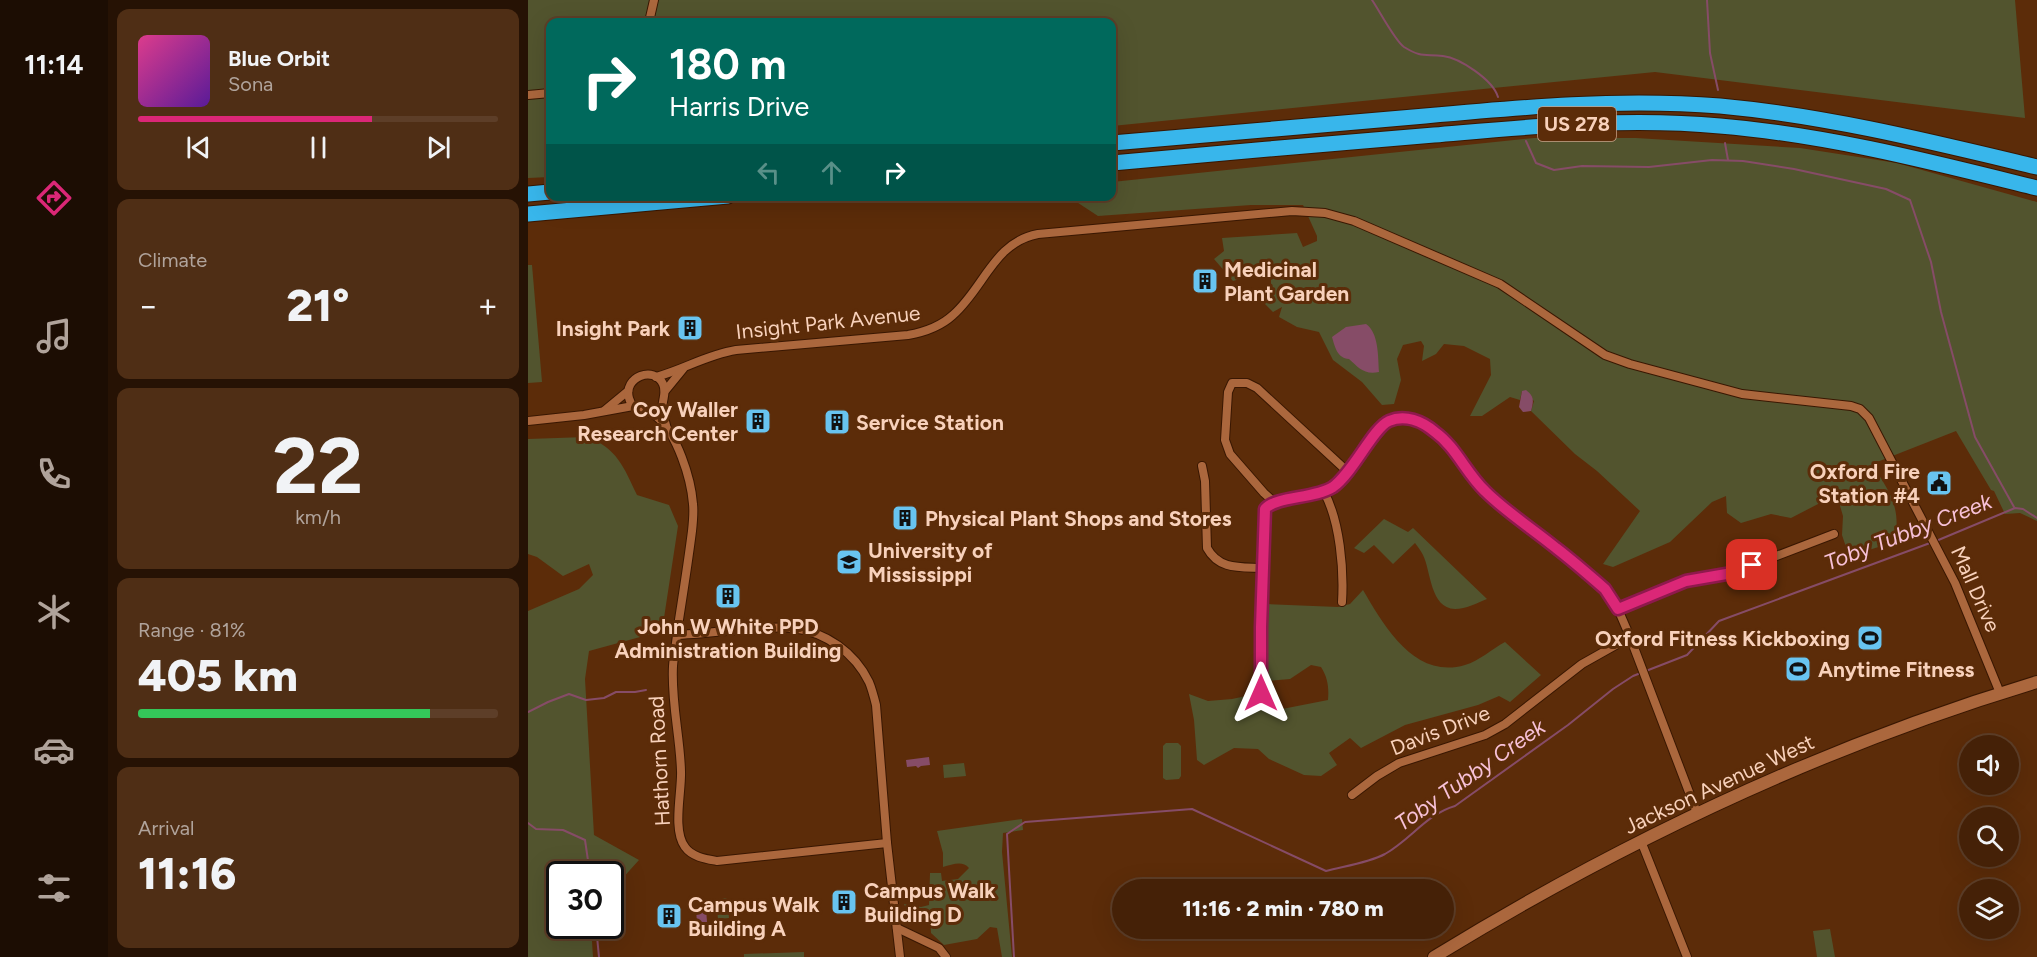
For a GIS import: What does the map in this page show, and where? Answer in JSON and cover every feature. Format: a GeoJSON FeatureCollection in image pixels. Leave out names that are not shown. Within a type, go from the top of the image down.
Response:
{"type":"FeatureCollection","features":[{"type":"Feature","properties":{"kind":"highway","name":"US 278"},"geometry":{"type":"LineString","coordinates":[[1116,143],[1561,104],[1643,102],[1718,106],[1799,115],[1890,132],[2037,167]]}},
{"type":"Feature","properties":{"kind":"highway","name":"US 278"},"geometry":{"type":"LineString","coordinates":[[1116,163],[1562,124],[1645,122],[1719,126],[1795,134],[1864,147],[2037,188]]}},
{"type":"Feature","properties":{"kind":"highway"},"geometry":{"type":"LineString","coordinates":[[528,194],[546,192]]}},
{"type":"Feature","properties":{"kind":"highway"},"geometry":{"type":"LineString","coordinates":[[528,214],[672,201]]}},
{"type":"Feature","properties":{"kind":"main road","name":"Jackson Avenue West"},"geometry":{"type":"LineString","coordinates":[[1434,957],[1549,890],[1697,813],[1866,741],[2037,682]]}},
{"type":"Feature","properties":{"kind":"street"},"geometry":{"type":"LineString","coordinates":[[650,18],[654,0]]}},
{"type":"Feature","properties":{"kind":"street"},"geometry":{"type":"LineString","coordinates":[[528,95],[546,93]]}},
{"type":"Feature","properties":{"kind":"street","name":"Insight Park Avenue"},"geometry":{"type":"LineString","coordinates":[[656,377],[683,368],[710,355],[736,350],[925,332],[955,313],[1008,248],[1024,236],[1292,211],[1325,213],[1354,220],[1500,284],[1605,355],[1630,364],[1742,394],[1851,406],[1860,409]]}},
{"type":"Feature","properties":{"kind":"street"},"geometry":{"type":"LineString","coordinates":[[665,391],[683,368]]}},
{"type":"Feature","properties":{"kind":"street","name":"Hathorn Road"},"geometry":{"type":"LineString","coordinates":[[604,410],[628,391],[632,381],[640,375],[656,377]]}},
{"type":"Feature","properties":{"kind":"street"},"geometry":{"type":"LineString","coordinates":[[656,377],[664,385],[665,391]]}},
{"type":"Feature","properties":{"kind":"street"},"geometry":{"type":"LineString","coordinates":[[1274,502],[1230,454],[1225,440],[1228,392],[1232,383],[1247,383],[1257,388],[1348,472]]}},
{"type":"Feature","properties":{"kind":"street"},"geometry":{"type":"LineString","coordinates":[[628,391],[633,406]]}},
{"type":"Feature","properties":{"kind":"street","name":"Hathorn Road"},"geometry":{"type":"LineString","coordinates":[[665,391],[663,402],[667,429]]}},
{"type":"Feature","properties":{"kind":"street"},"geometry":{"type":"LineString","coordinates":[[649,411],[654,410],[663,402]]}},
{"type":"Feature","properties":{"kind":"street","name":"Hathorn Road"},"geometry":{"type":"LineString","coordinates":[[528,420],[584,415],[633,406],[649,411],[667,429],[690,480],[693,507],[673,665],[673,696],[681,771],[679,830],[685,847],[702,858],[717,861],[887,843]]}},
{"type":"Feature","properties":{"kind":"street","name":"Mall Drive"},"geometry":{"type":"LineString","coordinates":[[1860,409],[1869,418],[1939,551],[1962,598],[2000,693]]}},
{"type":"Feature","properties":{"kind":"street"},"geometry":{"type":"LineString","coordinates":[[1261,693],[1264,511],[1274,502],[1324,492],[1335,485],[1348,472],[1384,424],[1401,418],[1419,422],[1437,432],[1454,450],[1484,491],[1605,589],[1618,609],[1630,637],[1697,813]]}},
{"type":"Feature","properties":{"kind":"street"},"geometry":{"type":"LineString","coordinates":[[1202,466],[1205,481],[1207,548],[1211,556],[1229,567],[1262,568]]}},
{"type":"Feature","properties":{"kind":"street"},"geometry":{"type":"LineString","coordinates":[[1324,492],[1329,502],[1341,555],[1342,602]]}},
{"type":"Feature","properties":{"kind":"street"},"geometry":{"type":"LineString","coordinates":[[1618,609],[1686,581],[1732,573],[1834,534]]}},
{"type":"Feature","properties":{"kind":"street"},"geometry":{"type":"LineString","coordinates":[[677,635],[771,627],[793,628],[812,632],[830,640],[847,652],[859,665],[870,684],[876,705],[887,843],[900,957]]}},
{"type":"Feature","properties":{"kind":"street","name":"Davis Drive"},"geometry":{"type":"LineString","coordinates":[[1352,795],[1377,776],[1400,763],[1485,735],[1505,724],[1582,664],[1630,637]]}},
{"type":"Feature","properties":{"kind":"street"},"geometry":{"type":"LineString","coordinates":[[1641,841],[1688,957]]}},
{"type":"Feature","properties":{"kind":"street"},"geometry":{"type":"LineString","coordinates":[[897,928],[939,948],[946,957]]}},
{"type":"Feature","properties":{"kind":"green space"},"geometry":{"type":"Polygon","coordinates":[[[528,0],[2015,0],[2025,118],[1655,72],[1116,126],[1116,18],[546,18],[546,177],[528,178],[528,0]]]}},
{"type":"Feature","properties":{"kind":"green space"},"geometry":{"type":"Polygon","coordinates":[[[1534,138],[1636,138],[1800,148],[1897,163],[2037,202],[2037,521],[2020,513],[2005,514],[1994,491],[1991,490],[1956,431],[1872,464],[1889,492],[1895,509],[1895,542],[1849,556],[1842,535],[1843,516],[1838,499],[1820,503],[1791,518],[1771,514],[1741,523],[1727,513],[1726,496],[1712,502],[1670,542],[1613,567],[1603,564],[1640,511],[1575,454],[1531,411],[1534,401],[1522,391],[1520,400],[1510,397],[1482,416],[1470,416],[1491,375],[1490,359],[1464,346],[1444,344],[1436,354],[1422,361],[1424,346],[1421,341],[1403,345],[1397,359],[1401,380],[1394,404],[1382,405],[1362,382],[1333,360],[1319,332],[1297,327],[1279,317],[1282,307],[1273,312],[1263,302],[1271,293],[1271,272],[1243,273],[1243,278],[1233,281],[1214,259],[1224,251],[1222,238],[1297,233],[1303,247],[1317,241],[1317,236],[1303,205],[1251,205],[1098,216],[1075,201],[1116,201],[1116,182],[1534,138]]]}},
{"type":"Feature","properties":{"kind":"green space"},"geometry":{"type":"Polygon","coordinates":[[[528,265],[532,265],[542,382],[528,383],[528,265]]]}},
{"type":"Feature","properties":{"kind":"green space"},"geometry":{"type":"Polygon","coordinates":[[[586,437],[597,441],[618,460],[637,495],[669,505],[678,526],[662,631],[589,651],[585,679],[594,835],[639,860],[624,877],[624,861],[546,861],[546,939],[592,939],[593,957],[528,957],[528,611],[579,589],[593,575],[589,564],[563,576],[537,557],[528,554],[528,439],[586,437]]]}},
{"type":"Feature","properties":{"kind":"green space"},"geometry":{"type":"Polygon","coordinates":[[[1384,519],[1408,532],[1413,528],[1487,599],[1459,609],[1447,607],[1436,596],[1426,562],[1415,543],[1393,564],[1374,545],[1364,553],[1354,548],[1384,519]]]}},
{"type":"Feature","properties":{"kind":"green space"},"geometry":{"type":"Polygon","coordinates":[[[1363,590],[1391,634],[1403,647],[1431,665],[1447,668],[1465,665],[1505,642],[1541,675],[1510,702],[1499,696],[1478,705],[1405,725],[1361,748],[1350,738],[1329,753],[1337,765],[1321,776],[1304,775],[1269,759],[1258,749],[1234,748],[1204,765],[1197,760],[1194,720],[1189,694],[1208,701],[1251,695],[1270,700],[1277,710],[1328,700],[1328,683],[1321,667],[1311,665],[1290,679],[1267,681],[1265,666],[1266,604],[1338,607],[1350,604],[1363,590]]]}},
{"type":"Feature","properties":{"kind":"green space"},"geometry":{"type":"Polygon","coordinates":[[[1166,743],[1178,743],[1181,746],[1181,776],[1179,779],[1166,780],[1163,778],[1163,746],[1166,743]]]}},
{"type":"Feature","properties":{"kind":"green space"},"geometry":{"type":"Polygon","coordinates":[[[964,763],[966,776],[944,778],[943,765],[964,763]]]}},
{"type":"Feature","properties":{"kind":"green space"},"geometry":{"type":"Polygon","coordinates":[[[1022,819],[1023,830],[1003,833],[1002,852],[1012,957],[1002,957],[997,928],[990,927],[977,939],[944,945],[931,933],[930,916],[907,911],[904,904],[921,907],[929,905],[930,873],[941,873],[942,881],[958,879],[969,868],[960,864],[943,867],[943,853],[937,831],[1022,819]]]}},
{"type":"Feature","properties":{"kind":"green space"},"geometry":{"type":"Polygon","coordinates":[[[727,898],[729,918],[718,919],[716,899],[727,898]]]}},
{"type":"Feature","properties":{"kind":"green space"},"geometry":{"type":"Polygon","coordinates":[[[1830,929],[1835,957],[1817,957],[1813,931],[1830,929]]]}},
{"type":"Feature","properties":{"kind":"green space"},"geometry":{"type":"Polygon","coordinates":[[[804,952],[804,957],[744,957],[744,954],[804,952]]]}},
{"type":"Feature","properties":{"kind":"shaded area"},"geometry":{"type":"Polygon","coordinates":[[[1366,324],[1376,339],[1379,372],[1366,372],[1349,359],[1342,357],[1332,337],[1346,327],[1366,324]]]}},
{"type":"Feature","properties":{"kind":"shaded area"},"geometry":{"type":"Polygon","coordinates":[[[1526,390],[1531,394],[1533,404],[1531,411],[1523,412],[1519,407],[1522,391],[1526,390]]]}},
{"type":"Feature","properties":{"kind":"shaded area"},"geometry":{"type":"Polygon","coordinates":[[[929,757],[930,765],[918,768],[916,766],[907,767],[906,760],[929,757]]]}},
{"type":"Feature","properties":{"kind":"shaded area"},"geometry":{"type":"Polygon","coordinates":[[[706,908],[707,922],[697,923],[696,909],[706,908]]]}},
{"type":"Feature","properties":{"kind":"waterway"},"geometry":{"type":"LineString","coordinates":[[1372,0],[1400,44],[1419,54],[1443,56],[1467,65],[1490,84],[1498,97]]}},
{"type":"Feature","properties":{"kind":"waterway"},"geometry":{"type":"LineString","coordinates":[[1707,0],[1710,53],[1718,90]]}},
{"type":"Feature","properties":{"kind":"waterway"},"geometry":{"type":"LineString","coordinates":[[1526,141],[1536,163],[1554,170],[1582,166],[1649,167],[1712,160],[1743,161],[1794,169],[1886,189],[1910,200],[1931,262],[1941,312],[1975,437],[2014,507]]}},
{"type":"Feature","properties":{"kind":"waterway"},"geometry":{"type":"LineString","coordinates":[[1725,143],[1728,160]]}},
{"type":"Feature","properties":{"kind":"waterway","name":"Toby Tubby Creek"},"geometry":{"type":"LineString","coordinates":[[1936,541],[2015,508],[2023,509],[2037,518]]}},
{"type":"Feature","properties":{"kind":"waterway","name":"Toby Tubby Creek"},"geometry":{"type":"LineString","coordinates":[[1014,957],[1007,834],[1025,822],[1192,809],[1326,871],[1371,860],[1394,848],[1436,815],[1455,806],[1633,676],[1687,655],[1719,621],[1930,543]]}},
{"type":"Feature","properties":{"kind":"waterway"},"geometry":{"type":"LineString","coordinates":[[528,712],[569,694],[586,700],[604,698],[616,692],[646,690]]}},
{"type":"Feature","properties":{"kind":"waterway","name":"Toby Tubby Creek"},"geometry":{"type":"LineString","coordinates":[[528,823],[536,829],[563,830],[585,840],[588,861]]}},
{"type":"Feature","properties":{"kind":"waterway","name":"Toby Tubby Creek"},"geometry":{"type":"LineString","coordinates":[[597,939],[599,957]]}},
{"type":"Feature","properties":{"kind":"place","name":"Medicinal Plant Garden"},"geometry":{"type":"Point","coordinates":[1205,281]}},
{"type":"Feature","properties":{"kind":"place","name":"Insight Park"},"geometry":{"type":"Point","coordinates":[690,328]}},
{"type":"Feature","properties":{"kind":"place","name":"Coy Waller Research Center"},"geometry":{"type":"Point","coordinates":[758,421]}},
{"type":"Feature","properties":{"kind":"place","name":"Service Station"},"geometry":{"type":"Point","coordinates":[837,422]}},
{"type":"Feature","properties":{"kind":"place","name":"Oxford Fire Station #4"},"geometry":{"type":"Point","coordinates":[1939,483]}},
{"type":"Feature","properties":{"kind":"place","name":"Physical Plant Shops and Stores"},"geometry":{"type":"Point","coordinates":[905,518]}},
{"type":"Feature","properties":{"kind":"place","name":"University of Mississippi"},"geometry":{"type":"Point","coordinates":[849,562]}},
{"type":"Feature","properties":{"kind":"place","name":"John W White PPD Administration Building"},"geometry":{"type":"Point","coordinates":[728,596]}},
{"type":"Feature","properties":{"kind":"place","name":"Oxford Fitness Kickboxing"},"geometry":{"type":"Point","coordinates":[1870,638]}},
{"type":"Feature","properties":{"kind":"place","name":"Anytime Fitness"},"geometry":{"type":"Point","coordinates":[1798,669]}},
{"type":"Feature","properties":{"kind":"place","name":"Campus Walk Building D"},"geometry":{"type":"Point","coordinates":[844,902]}},
{"type":"Feature","properties":{"kind":"place","name":"Campus Walk Building A"},"geometry":{"type":"Point","coordinates":[669,916]}},
{"type":"Feature","properties":{"kind":"route"},"geometry":{"type":"LineString","coordinates":[[1261,693],[1264,511],[1274,502],[1318,495],[1335,485],[1348,472],[1379,429],[1389,421],[1410,418],[1437,432],[1454,450],[1484,491],[1605,589],[1618,609],[1686,581],[1732,573],[1752,565]]}}]}
